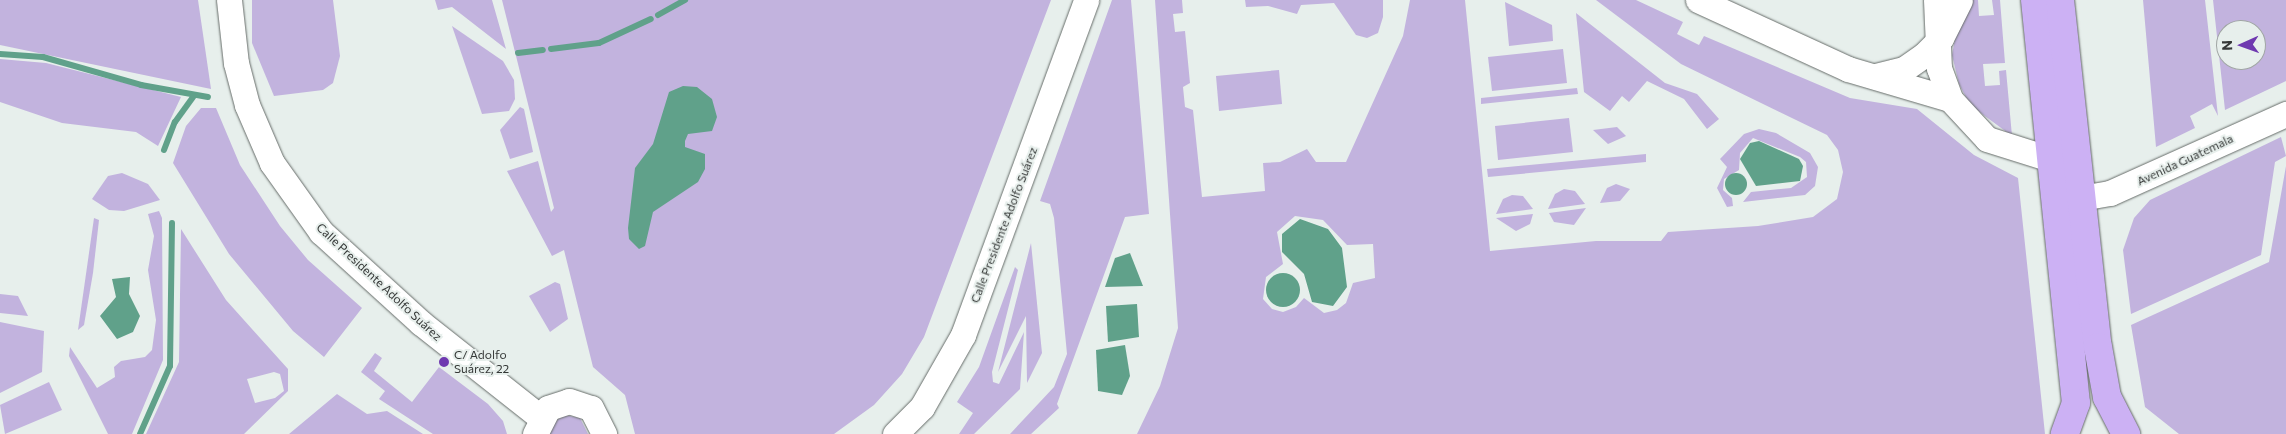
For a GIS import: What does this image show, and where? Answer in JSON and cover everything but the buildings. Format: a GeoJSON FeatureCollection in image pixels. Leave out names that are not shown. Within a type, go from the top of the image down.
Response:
{"type":"FeatureCollection","features":[{"type":"Feature","properties":{"kind":"main road"},"geometry":{"type":"LineString","coordinates":[[2035,0],[2076,403],[2065,434]]}},
{"type":"Feature","properties":{"kind":"main road"},"geometry":{"type":"LineString","coordinates":[[2060,0],[2081,198],[2107,397],[2126,434]]}},
{"type":"Feature","properties":{"kind":"street","name":"Calle Presidente Adolfo Suárez"},"geometry":{"type":"LineString","coordinates":[[229,0],[236,63],[247,105],[272,163],[321,232],[421,323],[538,425]]}},
{"type":"Feature","properties":{"kind":"street","name":"Calle Presidente Adolfo Suárez"},"geometry":{"type":"LineString","coordinates":[[895,434],[922,407],[962,335],[1086,0]]}},
{"type":"Feature","properties":{"kind":"street"},"geometry":{"type":"LineString","coordinates":[[1698,0],[1871,78],[1950,99]]}},
{"type":"Feature","properties":{"kind":"street"},"geometry":{"type":"LineString","coordinates":[[1936,0],[1941,38],[1939,68],[1950,99],[1987,139],[2050,159]]}},
{"type":"Feature","properties":{"kind":"street"},"geometry":{"type":"LineString","coordinates":[[1871,78],[1904,69],[1941,38],[1960,0]]}},
{"type":"Feature","properties":{"kind":"street","name":"Avenida Guatemala"},"geometry":{"type":"LineString","coordinates":[[2081,198],[2137,182],[2286,114]]}},
{"type":"Feature","properties":{"kind":"street"},"geometry":{"type":"LineString","coordinates":[[538,425],[558,403],[580,403],[598,416],[604,434]]}},
{"type":"Feature","properties":{"kind":"shaded area"},"geometry":{"type":"Polygon","coordinates":[[[0,0],[198,0],[211,89],[0,45],[0,0]]]}},
{"type":"Feature","properties":{"kind":"shaded area"},"geometry":{"type":"Polygon","coordinates":[[[252,0],[333,0],[340,56],[333,83],[323,90],[274,96],[252,43],[252,0]]]}},
{"type":"Feature","properties":{"kind":"shaded area"},"geometry":{"type":"Polygon","coordinates":[[[435,0],[492,0],[506,49],[452,7],[438,10],[435,0]]]}},
{"type":"Feature","properties":{"kind":"shaded area"},"geometry":{"type":"Polygon","coordinates":[[[502,0],[1051,0],[924,337],[902,374],[874,405],[834,434],[635,434],[625,395],[593,367],[564,250],[552,256],[507,171],[538,161],[551,212],[554,208],[502,0]]]}},
{"type":"Feature","properties":{"kind":"shaded area"},"geometry":{"type":"Polygon","coordinates":[[[1112,0],[1131,0],[1149,214],[1125,217],[1057,404],[1059,408],[1031,434],[1010,434],[1054,387],[1067,354],[1054,218],[1050,204],[1040,201],[1112,0]]]}},
{"type":"Feature","properties":{"kind":"shaded area"},"geometry":{"type":"Polygon","coordinates":[[[1155,0],[1182,0],[1183,13],[1173,14],[1175,32],[1185,31],[1190,83],[1183,87],[1185,107],[1193,110],[1202,197],[1265,191],[1263,163],[1280,162],[1307,149],[1316,162],[1346,162],[1403,36],[1410,0],[1465,0],[1490,251],[1596,241],[1661,241],[1668,232],[1758,226],[1813,217],[1837,199],[1843,172],[1838,150],[1827,135],[1681,64],[1596,0],[1636,0],[1683,22],[1677,34],[1699,45],[1704,36],[1850,98],[1917,109],[1974,155],[2018,178],[2045,434],[1137,434],[1160,386],[1178,328],[1155,0]],[[1295,216],[1277,232],[1283,264],[1266,277],[1263,299],[1272,309],[1283,312],[1296,307],[1304,298],[1324,313],[1337,310],[1346,303],[1353,283],[1375,278],[1373,244],[1347,245],[1323,220],[1295,216]]]}},
{"type":"Feature","properties":{"kind":"shaded area"},"geometry":{"type":"Polygon","coordinates":[[[1245,0],[1383,0],[1383,17],[1378,33],[1367,38],[1356,35],[1334,3],[1301,5],[1297,14],[1268,6],[1246,7],[1245,0]]]}},
{"type":"Feature","properties":{"kind":"shaded area"},"geometry":{"type":"Polygon","coordinates":[[[1970,0],[1978,0],[1979,16],[1994,15],[1992,0],[2000,0],[2005,63],[1983,64],[1985,86],[2000,85],[1999,71],[2006,70],[2012,136],[1970,105],[1959,84],[1952,55],[1959,16],[1970,0]]]}},
{"type":"Feature","properties":{"kind":"shaded area"},"geometry":{"type":"Polygon","coordinates":[[[2143,0],[2205,0],[2218,116],[2212,104],[2190,116],[2195,128],[2156,147],[2143,0]]]}},
{"type":"Feature","properties":{"kind":"shaded area"},"geometry":{"type":"Polygon","coordinates":[[[2213,0],[2286,0],[2286,81],[2225,110],[2221,70],[2266,70],[2266,20],[2216,20],[2216,28],[2213,0]]]}},
{"type":"Feature","properties":{"kind":"shaded area"},"geometry":{"type":"Polygon","coordinates":[[[1505,2],[1552,25],[1553,41],[1509,46],[1505,2]]]}},
{"type":"Feature","properties":{"kind":"shaded area"},"geometry":{"type":"Polygon","coordinates":[[[1576,13],[1665,83],[1697,94],[1719,119],[1707,129],[1684,99],[1647,81],[1629,102],[1622,96],[1610,111],[1584,92],[1576,13]]]}},
{"type":"Feature","properties":{"kind":"shaded area"},"geometry":{"type":"Polygon","coordinates":[[[452,26],[503,61],[514,80],[515,99],[509,111],[482,114],[452,26]]]}},
{"type":"Feature","properties":{"kind":"shaded area"},"geometry":{"type":"Polygon","coordinates":[[[1563,49],[1567,83],[1492,91],[1488,57],[1563,49]]]}},
{"type":"Feature","properties":{"kind":"shaded area"},"geometry":{"type":"Polygon","coordinates":[[[0,59],[46,63],[181,97],[158,146],[136,132],[62,123],[0,102],[0,59]]]}},
{"type":"Feature","properties":{"kind":"shaded area"},"geometry":{"type":"Polygon","coordinates":[[[1279,70],[1282,104],[1219,111],[1216,76],[1279,70]]]}},
{"type":"Feature","properties":{"kind":"shaded area"},"geometry":{"type":"Polygon","coordinates":[[[683,86],[697,87],[712,99],[717,117],[712,131],[688,134],[685,141],[685,147],[705,154],[705,169],[698,182],[653,212],[645,246],[639,249],[629,239],[628,228],[635,168],[653,144],[669,92],[683,86]]]}},
{"type":"Feature","properties":{"kind":"shaded area"},"geometry":{"type":"Polygon","coordinates":[[[1577,88],[1578,94],[1481,104],[1481,98],[1577,88]]]}},
{"type":"Feature","properties":{"kind":"shaded area"},"geometry":{"type":"Polygon","coordinates":[[[520,107],[524,109],[533,152],[510,159],[500,130],[520,107]]]}},
{"type":"Feature","properties":{"kind":"shaded area"},"geometry":{"type":"Polygon","coordinates":[[[201,108],[216,108],[240,165],[280,226],[308,260],[362,308],[324,357],[293,331],[229,254],[173,163],[186,126],[201,108]]]}},
{"type":"Feature","properties":{"kind":"shaded area"},"geometry":{"type":"Polygon","coordinates":[[[1569,118],[1573,152],[1498,160],[1495,126],[1569,118]]]}},
{"type":"Feature","properties":{"kind":"shaded area"},"geometry":{"type":"Polygon","coordinates":[[[1617,127],[1626,136],[1608,144],[1593,130],[1617,127]]]}},
{"type":"Feature","properties":{"kind":"shaded area"},"geometry":{"type":"Polygon","coordinates":[[[1759,129],[1776,133],[1810,153],[1818,167],[1815,186],[1805,195],[1743,202],[1751,192],[1791,188],[1807,177],[1806,162],[1800,157],[1753,138],[1740,153],[1739,170],[1724,179],[1723,190],[1732,198],[1733,206],[1727,207],[1717,188],[1727,167],[1720,159],[1744,134],[1759,129]]]}},
{"type":"Feature","properties":{"kind":"shaded area"},"geometry":{"type":"Polygon","coordinates":[[[2281,137],[2286,156],[2275,162],[2261,255],[2131,314],[2123,250],[2134,218],[2150,200],[2281,137]]]}},
{"type":"Feature","properties":{"kind":"shaded area"},"geometry":{"type":"Polygon","coordinates":[[[1759,141],[1799,159],[1803,166],[1800,181],[1756,186],[1740,159],[1750,143],[1759,141]]]}},
{"type":"Feature","properties":{"kind":"shaded area"},"geometry":{"type":"Polygon","coordinates":[[[1646,154],[1646,162],[1488,177],[1487,169],[1646,154]]]}},
{"type":"Feature","properties":{"kind":"shaded area"},"geometry":{"type":"Polygon","coordinates":[[[2286,166],[2286,434],[2179,434],[2145,407],[2131,325],[2269,262],[2286,166]]]}},
{"type":"Feature","properties":{"kind":"shaded area"},"geometry":{"type":"Polygon","coordinates":[[[122,173],[148,184],[160,200],[124,211],[109,210],[92,199],[108,176],[122,173]]]}},
{"type":"Feature","properties":{"kind":"shaded area"},"geometry":{"type":"Polygon","coordinates":[[[1736,173],[1744,176],[1747,184],[1744,192],[1736,195],[1728,192],[1725,184],[1728,176],[1736,173]]]}},
{"type":"Feature","properties":{"kind":"shaded area"},"geometry":{"type":"Polygon","coordinates":[[[1616,184],[1630,189],[1620,201],[1600,203],[1607,188],[1616,184]]]}},
{"type":"Feature","properties":{"kind":"shaded area"},"geometry":{"type":"Polygon","coordinates":[[[1564,189],[1575,191],[1585,204],[1548,209],[1555,194],[1564,189]]]}},
{"type":"Feature","properties":{"kind":"shaded area"},"geometry":{"type":"Polygon","coordinates":[[[1512,195],[1523,196],[1533,209],[1496,214],[1503,199],[1512,195]]]}},
{"type":"Feature","properties":{"kind":"shaded area"},"geometry":{"type":"Polygon","coordinates":[[[1586,208],[1574,225],[1554,222],[1549,213],[1586,208]]]}},
{"type":"Feature","properties":{"kind":"shaded area"},"geometry":{"type":"Polygon","coordinates":[[[159,211],[162,218],[163,360],[132,434],[108,434],[69,356],[70,347],[97,388],[115,377],[114,367],[121,361],[145,357],[152,350],[156,320],[148,270],[154,236],[148,214],[159,211]]]}},
{"type":"Feature","properties":{"kind":"shaded area"},"geometry":{"type":"Polygon","coordinates":[[[1533,214],[1530,224],[1516,231],[1496,218],[1533,214]]]}},
{"type":"Feature","properties":{"kind":"shaded area"},"geometry":{"type":"Polygon","coordinates":[[[94,218],[99,220],[93,273],[84,325],[78,330],[94,218]]]}},
{"type":"Feature","properties":{"kind":"shaded area"},"geometry":{"type":"Polygon","coordinates":[[[1300,219],[1328,229],[1342,248],[1347,287],[1333,306],[1312,302],[1304,274],[1282,252],[1282,234],[1300,219]]]}},
{"type":"Feature","properties":{"kind":"shaded area"},"geometry":{"type":"Polygon","coordinates":[[[181,229],[226,300],[288,369],[288,391],[244,434],[146,434],[179,362],[181,229]],[[274,372],[247,379],[255,403],[275,398],[284,391],[280,374],[274,372]]]}},
{"type":"Feature","properties":{"kind":"shaded area"},"geometry":{"type":"Polygon","coordinates":[[[1031,243],[1042,353],[1027,383],[1026,316],[998,372],[1031,243]]]}},
{"type":"Feature","properties":{"kind":"shaded area"},"geometry":{"type":"Polygon","coordinates":[[[1130,253],[1143,286],[1105,287],[1115,258],[1130,253]]]}},
{"type":"Feature","properties":{"kind":"shaded area"},"geometry":{"type":"Polygon","coordinates":[[[1015,267],[1018,270],[992,372],[993,382],[999,384],[1024,332],[1020,389],[974,434],[959,434],[973,413],[957,402],[979,367],[1015,267]]]}},
{"type":"Feature","properties":{"kind":"shaded area"},"geometry":{"type":"Polygon","coordinates":[[[1283,273],[1295,278],[1300,290],[1295,302],[1283,307],[1271,302],[1266,290],[1271,278],[1283,273]]]}},
{"type":"Feature","properties":{"kind":"shaded area"},"geometry":{"type":"Polygon","coordinates":[[[130,277],[129,294],[140,316],[133,332],[117,339],[100,316],[116,297],[112,279],[130,277]]]}},
{"type":"Feature","properties":{"kind":"shaded area"},"geometry":{"type":"Polygon","coordinates":[[[555,282],[560,284],[568,319],[550,332],[529,296],[555,282]]]}},
{"type":"Feature","properties":{"kind":"shaded area"},"geometry":{"type":"Polygon","coordinates":[[[0,294],[18,296],[28,316],[0,313],[0,294]]]}},
{"type":"Feature","properties":{"kind":"shaded area"},"geometry":{"type":"Polygon","coordinates":[[[1137,304],[1139,337],[1108,342],[1106,306],[1137,304]]]}},
{"type":"Feature","properties":{"kind":"shaded area"},"geometry":{"type":"Polygon","coordinates":[[[0,322],[44,331],[42,372],[0,393],[0,322]]]}},
{"type":"Feature","properties":{"kind":"shaded area"},"geometry":{"type":"Polygon","coordinates":[[[1125,345],[1130,376],[1122,395],[1098,391],[1096,350],[1125,345]]]}},
{"type":"Feature","properties":{"kind":"shaded area"},"geometry":{"type":"Polygon","coordinates":[[[375,353],[382,358],[374,371],[412,402],[439,367],[488,404],[503,421],[507,434],[433,434],[379,399],[385,391],[361,372],[375,353]]]}},
{"type":"Feature","properties":{"kind":"shaded area"},"geometry":{"type":"Polygon","coordinates":[[[49,382],[62,410],[5,434],[0,405],[49,382]]]}},
{"type":"Feature","properties":{"kind":"shaded area"},"geometry":{"type":"Polygon","coordinates":[[[337,394],[367,414],[387,411],[423,434],[289,434],[337,394]]]}},
{"type":"Feature","properties":{"kind":"shaded area"},"geometry":{"type":"Polygon","coordinates":[[[565,415],[580,418],[588,434],[550,434],[552,423],[565,415]]]}},
{"type":"Feature","properties":{"kind":"waterway"},"geometry":{"type":"LineString","coordinates":[[658,15],[685,0]]}},
{"type":"Feature","properties":{"kind":"waterway"},"geometry":{"type":"LineString","coordinates":[[551,49],[599,43],[651,19]]}},
{"type":"Feature","properties":{"kind":"waterway"},"geometry":{"type":"LineString","coordinates":[[518,53],[543,50]]}},
{"type":"Feature","properties":{"kind":"waterway"},"geometry":{"type":"LineString","coordinates":[[0,54],[43,57],[141,85],[208,97]]}},
{"type":"Feature","properties":{"kind":"waterway"},"geometry":{"type":"LineString","coordinates":[[164,150],[175,122],[194,96]]}},
{"type":"Feature","properties":{"kind":"waterway"},"geometry":{"type":"LineString","coordinates":[[140,434],[170,366],[172,223]]}},
{"type":"Feature","properties":{"kind":"place","name":"C/ Adolfo Suárez, 22"},"geometry":{"type":"Point","coordinates":[444,362]}}]}
